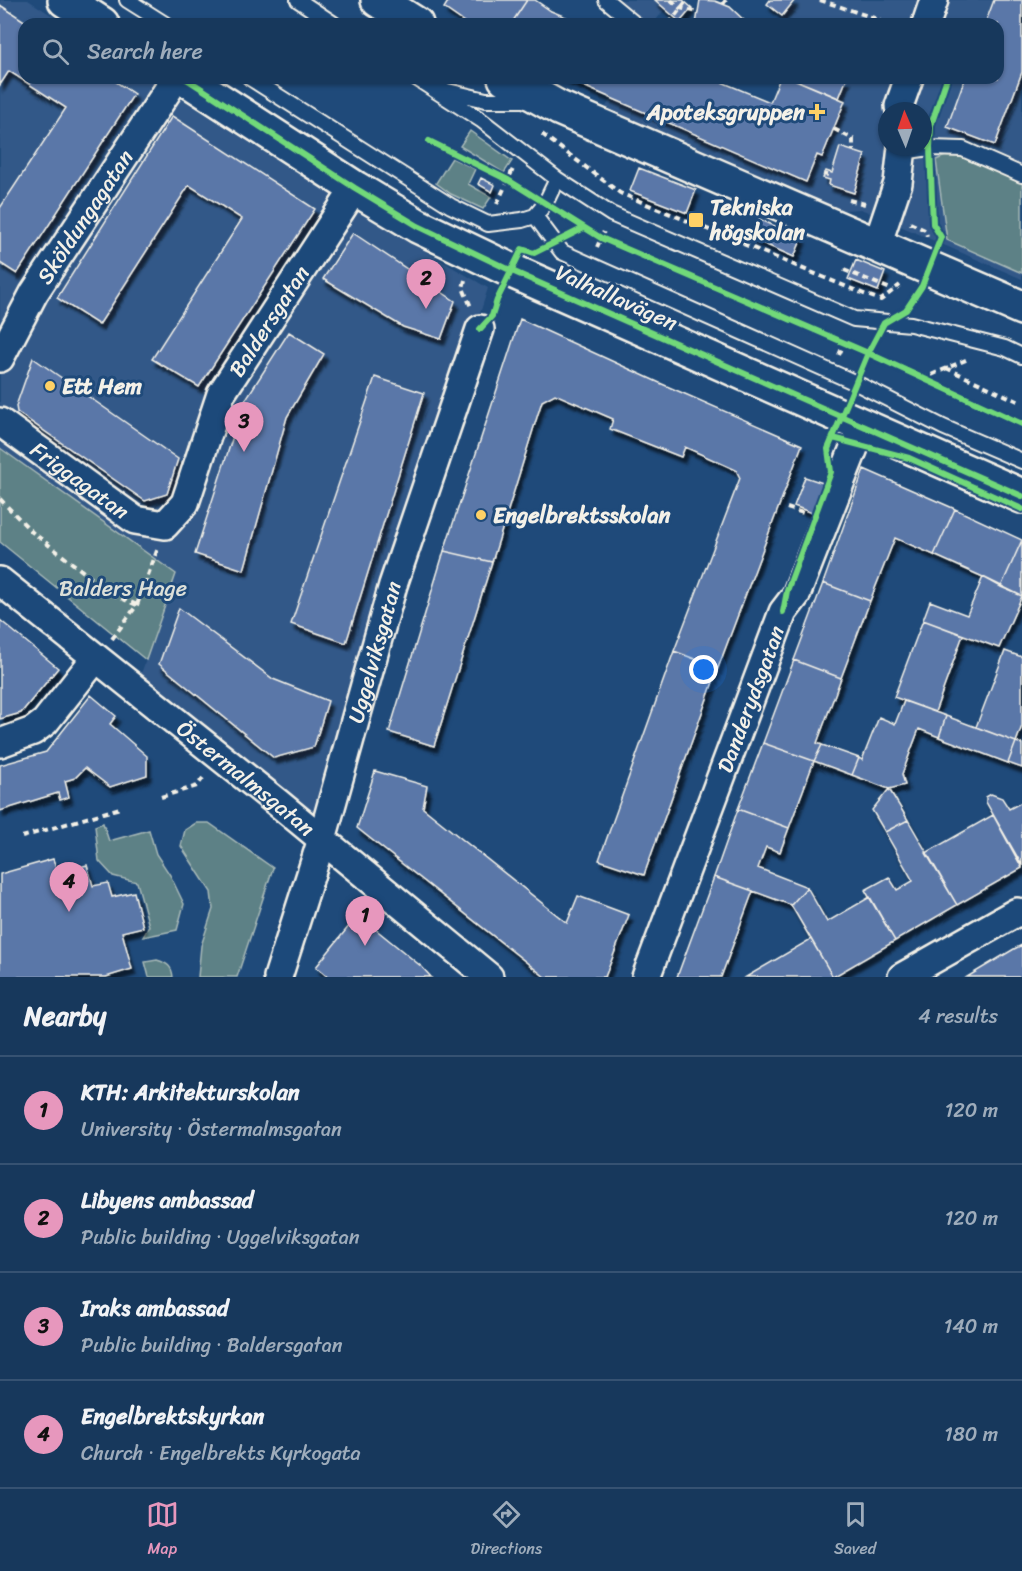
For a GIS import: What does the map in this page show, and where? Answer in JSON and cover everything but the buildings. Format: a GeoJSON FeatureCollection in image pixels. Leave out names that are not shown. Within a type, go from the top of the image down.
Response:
{"type":"FeatureCollection","features":[{"type":"Feature","properties":{"kind":"main road"},"geometry":{"type":"LineString","coordinates":[[66,0],[93,18]]}},
{"type":"Feature","properties":{"kind":"main road"},"geometry":{"type":"LineString","coordinates":[[378,0],[406,18]]}},
{"type":"Feature","properties":{"kind":"main road","name":"Valhallavägen"},"geometry":{"type":"LineString","coordinates":[[195,84],[355,188],[418,226],[1022,496]]}},
{"type":"Feature","properties":{"kind":"main road"},"geometry":{"type":"LineString","coordinates":[[511,84],[538,113],[877,245],[1022,309]]}},
{"type":"Feature","properties":{"kind":"street"},"geometry":{"type":"LineString","coordinates":[[928,18],[934,0]]}},
{"type":"Feature","properties":{"kind":"street","name":"Sköldungagatan"},"geometry":{"type":"LineString","coordinates":[[0,358],[34,293],[172,84]]}},
{"type":"Feature","properties":{"kind":"street"},"geometry":{"type":"LineString","coordinates":[[900,102],[907,84]]}},
{"type":"Feature","properties":{"kind":"street"},"geometry":{"type":"LineString","coordinates":[[877,245],[894,199],[901,156]]}},
{"type":"Feature","properties":{"kind":"street","name":"Baldersgatan"},"geometry":{"type":"LineString","coordinates":[[165,525],[185,503],[221,394],[355,188]]}},
{"type":"Feature","properties":{"kind":"street","name":"Uggelviksgatan"},"geometry":{"type":"LineString","coordinates":[[278,977],[322,839],[393,585],[480,329]]}},
{"type":"Feature","properties":{"kind":"street","name":"Friggagatan"},"geometry":{"type":"LineString","coordinates":[[0,422],[135,520],[165,525]]}},
{"type":"Feature","properties":{"kind":"street","name":"Danderydsgatan"},"geometry":{"type":"LineString","coordinates":[[646,977],[783,612],[796,595],[863,425]]}},
{"type":"Feature","properties":{"kind":"street","name":"Östermalmsgatan"},"geometry":{"type":"LineString","coordinates":[[0,582],[322,839],[489,977]]}},
{"type":"Feature","properties":{"kind":"street"},"geometry":{"type":"LineString","coordinates":[[0,743],[33,731],[45,722],[95,659]]}},
{"type":"Feature","properties":{"kind":"street"},"geometry":{"type":"LineString","coordinates":[[902,977],[1019,912]]}},
{"type":"Feature","properties":{"kind":"lane"},"geometry":{"type":"LineString","coordinates":[[127,0],[156,18]]}},
{"type":"Feature","properties":{"kind":"lane"},"geometry":{"type":"LineString","coordinates":[[298,0],[325,18]]}},
{"type":"Feature","properties":{"kind":"lane"},"geometry":{"type":"LineString","coordinates":[[606,0],[628,18]]}},
{"type":"Feature","properties":{"kind":"lane"},"geometry":{"type":"LineString","coordinates":[[259,84],[451,206],[488,224],[535,216],[557,179]]}},
{"type":"Feature","properties":{"kind":"lane"},"geometry":{"type":"LineString","coordinates":[[425,84],[481,120],[557,179],[611,214],[854,319],[911,324],[1005,348],[1022,356]]}},
{"type":"Feature","properties":{"kind":"lane"},"geometry":{"type":"LineString","coordinates":[[429,84],[538,113]]}},
{"type":"Feature","properties":{"kind":"lane"},"geometry":{"type":"LineString","coordinates":[[932,148],[963,149],[1022,176]]}},
{"type":"Feature","properties":{"kind":"lane"},"geometry":{"type":"LineString","coordinates":[[535,216],[562,252],[856,382],[943,427],[1022,461]]}},
{"type":"Feature","properties":{"kind":"path"},"geometry":{"type":"LineString","coordinates":[[671,0],[680,8],[697,12]]}},
{"type":"Feature","properties":{"kind":"path"},"geometry":{"type":"LineString","coordinates":[[673,18],[687,0]]}},
{"type":"Feature","properties":{"kind":"path"},"geometry":{"type":"LineString","coordinates":[[820,0],[874,18]]}},
{"type":"Feature","properties":{"kind":"path"},"geometry":{"type":"LineString","coordinates":[[488,224],[538,113],[620,193],[864,294]]}},
{"type":"Feature","properties":{"kind":"path"},"geometry":{"type":"LineString","coordinates":[[834,129],[853,139],[853,151]]}},
{"type":"Feature","properties":{"kind":"path"},"geometry":{"type":"LineString","coordinates":[[498,175],[544,204]]}},
{"type":"Feature","properties":{"kind":"path"},"geometry":{"type":"LineString","coordinates":[[743,244],[750,229],[759,226]]}},
{"type":"Feature","properties":{"kind":"path"},"geometry":{"type":"LineString","coordinates":[[592,233],[611,243]]}},
{"type":"Feature","properties":{"kind":"path"},"geometry":{"type":"LineString","coordinates":[[463,288],[474,253]]}},
{"type":"Feature","properties":{"kind":"path"},"geometry":{"type":"LineString","coordinates":[[844,270],[893,290]]}},
{"type":"Feature","properties":{"kind":"path"},"geometry":{"type":"LineString","coordinates":[[833,340],[852,347]]}},
{"type":"Feature","properties":{"kind":"path"},"geometry":{"type":"LineString","coordinates":[[921,379],[971,358]]}},
{"type":"Feature","properties":{"kind":"path"},"geometry":{"type":"LineString","coordinates":[[946,368],[1022,403]]}},
{"type":"Feature","properties":{"kind":"path"},"geometry":{"type":"LineString","coordinates":[[911,374],[932,384]]}},
{"type":"Feature","properties":{"kind":"path"},"geometry":{"type":"LineString","coordinates":[[0,499],[32,532],[112,594],[136,605]]}},
{"type":"Feature","properties":{"kind":"path"},"geometry":{"type":"LineString","coordinates":[[787,508],[802,514],[804,510]]}},
{"type":"Feature","properties":{"kind":"path"},"geometry":{"type":"LineString","coordinates":[[114,637],[136,605],[154,560]]}},
{"type":"Feature","properties":{"kind":"path"},"geometry":{"type":"LineString","coordinates":[[161,797],[196,786],[203,778]]}},
{"type":"Feature","properties":{"kind":"path"},"geometry":{"type":"LineString","coordinates":[[22,837],[120,808]]}},
{"type":"Feature","properties":{"kind":"shaded area"},"geometry":{"type":"Polygon","coordinates":[[[0,0],[28,0],[56,18],[18,18],[18,84],[158,84],[343,203],[488,288],[395,586],[325,840],[136,688],[176,574],[0,448],[0,0]]]}},
{"type":"Feature","properties":{"kind":"shaded area"},"geometry":{"type":"Polygon","coordinates":[[[616,0],[672,0],[658,18],[638,18],[616,0]]]}},
{"type":"Feature","properties":{"kind":"shaded area"},"geometry":{"type":"Polygon","coordinates":[[[770,0],[1022,0],[1022,279],[861,209],[844,210],[814,205],[606,107],[618,84],[726,84],[770,102],[778,84],[1004,84],[1004,18],[781,18],[782,16],[767,4],[770,0]]]}},
{"type":"Feature","properties":{"kind":"green space"},"geometry":{"type":"Polygon","coordinates":[[[470,131],[512,161],[504,173],[460,146],[470,131]]]}},
{"type":"Feature","properties":{"kind":"green space"},"geometry":{"type":"Polygon","coordinates":[[[955,152],[1022,182],[1022,273],[947,240],[936,160],[955,152]]]}},
{"type":"Feature","properties":{"kind":"green space"},"geometry":{"type":"Polygon","coordinates":[[[452,158],[475,169],[468,184],[491,197],[483,209],[451,194],[436,183],[452,158]]]}},
{"type":"Feature","properties":{"kind":"green space","name":"Balders Hage"},"geometry":{"type":"Polygon","coordinates":[[[0,448],[176,574],[146,660],[0,542],[0,448]]]}},
{"type":"Feature","properties":{"kind":"green space"},"geometry":{"type":"Polygon","coordinates":[[[103,823],[109,841],[149,830],[156,854],[170,875],[184,904],[177,930],[143,937],[149,926],[137,882],[113,876],[99,861],[95,826],[103,823]]]}},
{"type":"Feature","properties":{"kind":"green space"},"geometry":{"type":"Polygon","coordinates":[[[196,823],[209,823],[273,868],[237,977],[198,977],[201,946],[213,909],[211,892],[181,846],[185,830],[196,823]]]}},
{"type":"Feature","properties":{"kind":"green space"},"geometry":{"type":"Polygon","coordinates":[[[157,960],[168,966],[173,977],[149,977],[145,962],[157,960]]]}},
{"type":"Feature","properties":{"kind":"cycle path"},"geometry":{"type":"LineString","coordinates":[[194,84],[418,226],[512,271],[1022,496]]}},
{"type":"Feature","properties":{"kind":"cycle path"},"geometry":{"type":"LineString","coordinates":[[783,612],[787,591],[831,472],[828,449],[868,353],[884,323],[906,310],[922,286],[941,237],[933,224],[930,148],[931,125],[945,84]]}},
{"type":"Feature","properties":{"kind":"cycle path"},"geometry":{"type":"LineString","coordinates":[[429,141],[508,180],[601,238],[868,353],[1022,424]]}},
{"type":"Feature","properties":{"kind":"cycle path"},"geometry":{"type":"LineString","coordinates":[[480,329],[492,316],[497,300],[522,249],[534,253],[584,228]]}},
{"type":"Feature","properties":{"kind":"cycle path"},"geometry":{"type":"LineString","coordinates":[[833,438],[909,458],[1022,509]]}},
{"type":"Feature","properties":{"kind":"place","name":"Apoteksgruppen"},"geometry":{"type":"Point","coordinates":[817,112]}},
{"type":"Feature","properties":{"kind":"place","name":"Tekniska högskolan"},"geometry":{"type":"Point","coordinates":[696,220]}},
{"type":"Feature","properties":{"kind":"place","name":"Libyens ambassad"},"geometry":{"type":"Point","coordinates":[426,309]}},
{"type":"Feature","properties":{"kind":"place","name":"Ett Hem"},"geometry":{"type":"Point","coordinates":[50,386]}},
{"type":"Feature","properties":{"kind":"place","name":"Iraks ambassad"},"geometry":{"type":"Point","coordinates":[244,452]}},
{"type":"Feature","properties":{"kind":"place","name":"Engelbrektsskolan"},"geometry":{"type":"Point","coordinates":[481,515]}},
{"type":"Feature","properties":{"kind":"place","name":"Engelbrektskyrkan"},"geometry":{"type":"Point","coordinates":[69,912]}},
{"type":"Feature","properties":{"kind":"place","name":"KTH: Arkitekturskolan"},"geometry":{"type":"Point","coordinates":[365,946]}}]}
